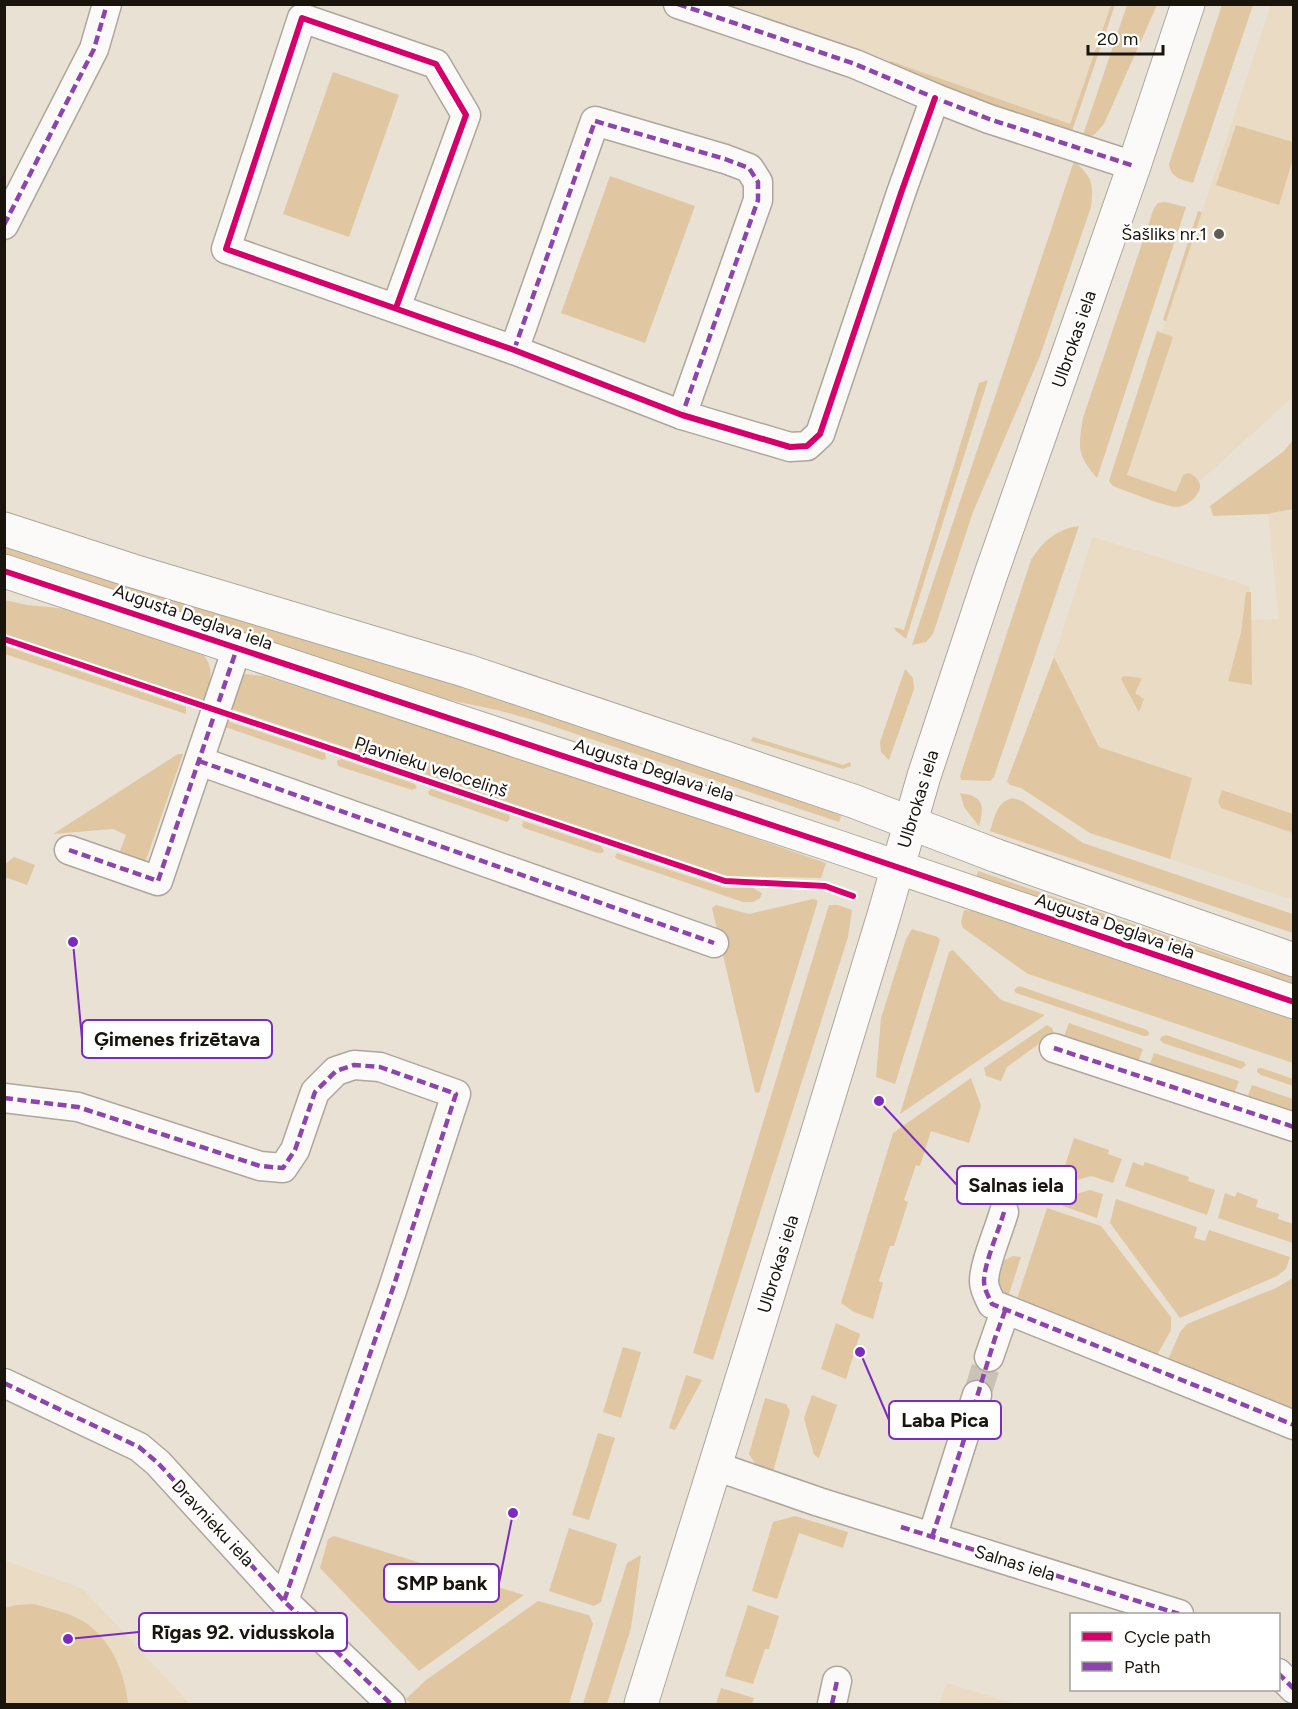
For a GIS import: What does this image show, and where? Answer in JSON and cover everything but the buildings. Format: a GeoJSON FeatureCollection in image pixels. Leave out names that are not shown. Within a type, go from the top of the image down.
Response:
{"type":"FeatureCollection","features":[{"type":"Feature","properties":{"kind":"main road","name":"Ulbrokas iela"},"geometry":{"type":"LineString","coordinates":[[641,1704],[910,823],[990,577],[1134,166],[1188,4]]}},
{"type":"Feature","properties":{"kind":"main road","name":"Augusta Deglava iela"},"geometry":{"type":"LineString","coordinates":[[4,529],[133,571],[467,671],[853,801],[997,856],[1293,960]]}},
{"type":"Feature","properties":{"kind":"main road","name":"Augusta Deglava iela"},"geometry":{"type":"LineString","coordinates":[[4,571],[898,867],[1293,1002]]}},
{"type":"Feature","properties":{"kind":"street"},"geometry":{"type":"LineString","coordinates":[[4,225],[94,49],[107,4]]}},
{"type":"Feature","properties":{"kind":"street"},"geometry":{"type":"LineString","coordinates":[[678,4],[855,64],[989,119],[1134,166]]}},
{"type":"Feature","properties":{"kind":"street"},"geometry":{"type":"LineString","coordinates":[[396,308],[466,115],[436,63],[302,18],[226,249],[514,350],[682,415],[790,447],[807,446],[820,434],[935,98]]}},
{"type":"Feature","properties":{"kind":"street"},"geometry":{"type":"LineString","coordinates":[[514,350],[595,121],[749,168],[758,182],[758,200],[682,415]]}},
{"type":"Feature","properties":{"kind":"street"},"geometry":{"type":"LineString","coordinates":[[69,850],[158,881],[237,648]]}},
{"type":"Feature","properties":{"kind":"street"},"geometry":{"type":"LineString","coordinates":[[198,761],[714,943]]}},
{"type":"Feature","properties":{"kind":"street"},"geometry":{"type":"LineString","coordinates":[[1054,1048],[1293,1127]]}},
{"type":"Feature","properties":{"kind":"street"},"geometry":{"type":"LineString","coordinates":[[4,1098],[78,1107],[260,1166],[283,1168],[295,1150],[315,1092],[336,1071],[354,1065],[380,1067],[456,1094],[390,1298],[284,1601]]}},
{"type":"Feature","properties":{"kind":"street"},"geometry":{"type":"LineString","coordinates":[[1004,1212],[984,1282],[986,1293],[992,1304],[1293,1425]]}},
{"type":"Feature","properties":{"kind":"street"},"geometry":{"type":"LineString","coordinates":[[989,1357],[1005,1311]]}},
{"type":"Feature","properties":{"kind":"street","name":"Dravnieku iela"},"geometry":{"type":"LineString","coordinates":[[4,1383],[139,1447],[158,1463],[284,1601],[391,1704]]}},
{"type":"Feature","properties":{"kind":"street"},"geometry":{"type":"LineString","coordinates":[[932,1537],[978,1395]]}},
{"type":"Feature","properties":{"kind":"street","name":"Salnas iela"},"geometry":{"type":"LineString","coordinates":[[715,1466],[819,1502],[1176,1613]]}},
{"type":"Feature","properties":{"kind":"street"},"geometry":{"type":"LineString","coordinates":[[1280,1675],[1293,1689]]}},
{"type":"Feature","properties":{"kind":"shaded area"},"geometry":{"type":"Polygon","coordinates":[[[726,5],[1111,5],[1070,124],[726,5]]]}},
{"type":"Feature","properties":{"kind":"shaded area"},"geometry":{"type":"Polygon","coordinates":[[[1111,5],[1115,5],[1071,134],[1066,135],[887,66],[890,61],[1070,124],[1111,5]]]}},
{"type":"Feature","properties":{"kind":"shaded area"},"geometry":{"type":"Polygon","coordinates":[[[1127,5],[1157,5],[1104,124],[1094,135],[1082,138],[1127,5]]]}},
{"type":"Feature","properties":{"kind":"shaded area"},"geometry":{"type":"Polygon","coordinates":[[[1222,5],[1253,5],[1193,183],[1174,175],[1169,164],[1222,5]]]}},
{"type":"Feature","properties":{"kind":"shaded area"},"geometry":{"type":"Polygon","coordinates":[[[1271,5],[1293,5],[1293,397],[1178,501],[1113,479],[1271,5]]]}},
{"type":"Feature","properties":{"kind":"shaded area"},"geometry":{"type":"Polygon","coordinates":[[[333,72],[399,95],[349,237],[283,214],[333,72]]]}},
{"type":"Feature","properties":{"kind":"shaded area"},"geometry":{"type":"Polygon","coordinates":[[[1236,125],[1293,142],[1293,159],[1279,205],[1216,185],[1236,125]]]}},
{"type":"Feature","properties":{"kind":"shaded area"},"geometry":{"type":"Polygon","coordinates":[[[1074,161],[1088,176],[1092,186],[1091,207],[1040,356],[973,512],[933,634],[926,642],[912,645],[1074,161]]]}},
{"type":"Feature","properties":{"kind":"shaded area"},"geometry":{"type":"Polygon","coordinates":[[[610,176],[695,206],[645,343],[561,313],[610,176]]]}},
{"type":"Feature","properties":{"kind":"shaded area"},"geometry":{"type":"Polygon","coordinates":[[[1165,202],[1186,207],[1097,478],[1082,457],[1080,437],[1083,418],[1154,208],[1158,203],[1165,202]]]}},
{"type":"Feature","properties":{"kind":"shaded area"},"geometry":{"type":"Polygon","coordinates":[[[1198,211],[1202,212],[1166,321],[1163,320],[1198,211]]]}},
{"type":"Feature","properties":{"kind":"shaded area"},"geometry":{"type":"Polygon","coordinates":[[[1157,331],[1173,337],[1127,475],[1176,492],[1183,475],[1191,474],[1199,482],[1199,491],[1191,501],[1180,507],[1145,498],[1113,486],[1109,481],[1157,331]]]}},
{"type":"Feature","properties":{"kind":"shaded area"},"geometry":{"type":"Polygon","coordinates":[[[988,380],[906,639],[894,627],[904,630],[979,383],[988,380]]]}},
{"type":"Feature","properties":{"kind":"shaded area"},"geometry":{"type":"Polygon","coordinates":[[[1293,440],[1293,509],[1268,514],[1213,516],[1210,506],[1284,451],[1293,440]]]}},
{"type":"Feature","properties":{"kind":"shaded area"},"geometry":{"type":"Polygon","coordinates":[[[1293,509],[1293,900],[1170,859],[1192,778],[1099,747],[1054,657],[1093,537],[1250,586],[1250,620],[1279,619],[1268,514],[1293,509]]]}},
{"type":"Feature","properties":{"kind":"shaded area"},"geometry":{"type":"Polygon","coordinates":[[[1079,526],[994,777],[990,781],[961,780],[960,776],[1031,560],[1051,537],[1079,526]]]}},
{"type":"Feature","properties":{"kind":"shaded area"},"geometry":{"type":"Polygon","coordinates":[[[5,544],[432,674],[843,812],[839,822],[537,721],[416,693],[5,556],[5,544]]]}},
{"type":"Feature","properties":{"kind":"shaded area"},"geometry":{"type":"Polygon","coordinates":[[[1246,592],[1251,592],[1252,685],[1228,681],[1241,633],[1246,592]]]}},
{"type":"Feature","properties":{"kind":"shaded area"},"geometry":{"type":"Polygon","coordinates":[[[5,600],[27,605],[68,609],[202,653],[210,670],[210,682],[204,701],[5,636],[5,600]]]}},
{"type":"Feature","properties":{"kind":"shaded area"},"geometry":{"type":"Polygon","coordinates":[[[5,646],[186,707],[186,714],[5,654],[5,646]]]}},
{"type":"Feature","properties":{"kind":"shaded area"},"geometry":{"type":"Polygon","coordinates":[[[1054,657],[1099,747],[1192,778],[1170,859],[1090,833],[1007,781],[1054,657]]]}},
{"type":"Feature","properties":{"kind":"shaded area"},"geometry":{"type":"Polygon","coordinates":[[[905,669],[913,678],[914,689],[889,760],[881,752],[880,742],[905,669]]]}},
{"type":"Feature","properties":{"kind":"shaded area"},"geometry":{"type":"Polygon","coordinates":[[[245,674],[264,676],[615,790],[826,863],[821,878],[727,876],[226,707],[239,678],[245,674]]]}},
{"type":"Feature","properties":{"kind":"shaded area"},"geometry":{"type":"Polygon","coordinates":[[[1124,676],[1142,678],[1135,693],[1144,699],[1139,712],[1121,679],[1124,676]]]}},
{"type":"Feature","properties":{"kind":"shaded area"},"geometry":{"type":"Polygon","coordinates":[[[221,719],[325,753],[326,759],[322,760],[219,725],[221,719]]]}},
{"type":"Feature","properties":{"kind":"shaded area"},"geometry":{"type":"Polygon","coordinates":[[[753,737],[843,765],[850,762],[851,766],[843,769],[751,741],[753,737]]]}},
{"type":"Feature","properties":{"kind":"shaded area"},"geometry":{"type":"Polygon","coordinates":[[[178,754],[183,754],[146,860],[134,866],[117,859],[126,835],[113,829],[53,834],[178,754]]]}},
{"type":"Feature","properties":{"kind":"shaded area"},"geometry":{"type":"Polygon","coordinates":[[[341,759],[415,784],[417,788],[412,790],[338,766],[337,761],[341,759]]]}},
{"type":"Feature","properties":{"kind":"shaded area"},"geometry":{"type":"Polygon","coordinates":[[[431,789],[509,815],[510,819],[507,822],[429,795],[428,792],[431,789]]]}},
{"type":"Feature","properties":{"kind":"shaded area"},"geometry":{"type":"Polygon","coordinates":[[[1222,790],[1293,814],[1293,833],[1221,808],[1218,802],[1222,790]]]}},
{"type":"Feature","properties":{"kind":"shaded area"},"geometry":{"type":"Polygon","coordinates":[[[960,793],[978,799],[982,807],[979,826],[964,807],[960,793]]]}},
{"type":"Feature","properties":{"kind":"shaded area"},"geometry":{"type":"Polygon","coordinates":[[[1013,798],[1022,801],[1083,843],[1293,914],[1293,933],[990,831],[1000,807],[1013,798]]]}},
{"type":"Feature","properties":{"kind":"shaded area"},"geometry":{"type":"Polygon","coordinates":[[[523,821],[601,846],[604,851],[598,853],[524,828],[523,821]]]}},
{"type":"Feature","properties":{"kind":"shaded area"},"geometry":{"type":"Polygon","coordinates":[[[617,853],[725,888],[753,888],[762,893],[760,898],[753,902],[743,902],[617,859],[615,857],[617,853]]]}},
{"type":"Feature","properties":{"kind":"shaded area"},"geometry":{"type":"Polygon","coordinates":[[[14,857],[35,865],[27,885],[5,877],[5,864],[14,857]]]}},
{"type":"Feature","properties":{"kind":"shaded area"},"geometry":{"type":"Polygon","coordinates":[[[978,871],[1270,971],[1293,976],[1293,988],[975,880],[978,871]]]}},
{"type":"Feature","properties":{"kind":"shaded area"},"geometry":{"type":"Polygon","coordinates":[[[817,900],[817,904],[759,1093],[755,1092],[712,908],[716,905],[749,914],[817,900]]]}},
{"type":"Feature","properties":{"kind":"shaded area"},"geometry":{"type":"Polygon","coordinates":[[[829,905],[838,905],[852,910],[848,937],[713,1360],[693,1353],[829,905]]]}},
{"type":"Feature","properties":{"kind":"shaded area"},"geometry":{"type":"Polygon","coordinates":[[[964,910],[1293,1020],[1293,1063],[1028,974],[963,928],[961,922],[964,910]]]}},
{"type":"Feature","properties":{"kind":"shaded area"},"geometry":{"type":"Polygon","coordinates":[[[912,929],[938,937],[940,940],[895,1084],[876,1077],[881,1018],[906,939],[912,929]]]}},
{"type":"Feature","properties":{"kind":"shaded area"},"geometry":{"type":"Polygon","coordinates":[[[953,950],[1001,1000],[1045,1015],[900,1114],[949,952],[953,950]]]}},
{"type":"Feature","properties":{"kind":"shaded area"},"geometry":{"type":"Polygon","coordinates":[[[1019,986],[1147,1030],[1148,1036],[1016,993],[1014,990],[1019,986]]]}},
{"type":"Feature","properties":{"kind":"shaded area"},"geometry":{"type":"Polygon","coordinates":[[[1069,1023],[1143,1049],[1138,1062],[1064,1036],[1069,1023]]]}},
{"type":"Feature","properties":{"kind":"shaded area"},"geometry":{"type":"Polygon","coordinates":[[[1047,1025],[1054,1033],[1007,1067],[1001,1081],[986,1076],[984,1068],[1047,1025]]]}},
{"type":"Feature","properties":{"kind":"shaded area"},"geometry":{"type":"Polygon","coordinates":[[[1166,1035],[1244,1062],[1246,1065],[1241,1069],[1163,1043],[1160,1040],[1161,1037],[1166,1035]]]}},
{"type":"Feature","properties":{"kind":"shaded area"},"geometry":{"type":"Polygon","coordinates":[[[1154,1053],[1239,1081],[1234,1094],[1149,1066],[1154,1053]]]}},
{"type":"Feature","properties":{"kind":"shaded area"},"geometry":{"type":"Polygon","coordinates":[[[1261,1068],[1293,1079],[1293,1086],[1261,1075],[1257,1069],[1261,1068]]]}},
{"type":"Feature","properties":{"kind":"shaded area"},"geometry":{"type":"Polygon","coordinates":[[[971,1078],[981,1106],[969,1143],[931,1131],[920,1166],[916,1165],[904,1200],[908,1202],[894,1246],[890,1246],[879,1281],[883,1283],[873,1319],[854,1312],[841,1303],[893,1133],[971,1078]]]}},
{"type":"Feature","properties":{"kind":"shaded area"},"geometry":{"type":"Polygon","coordinates":[[[1252,1085],[1293,1099],[1293,1114],[1247,1098],[1252,1085]]]}},
{"type":"Feature","properties":{"kind":"shaded area"},"geometry":{"type":"Polygon","coordinates":[[[1074,1138],[1109,1150],[1108,1154],[1122,1159],[1113,1183],[1091,1176],[1034,1193],[1020,1189],[1028,1168],[1038,1171],[1040,1167],[1062,1175],[1074,1138]]]}},
{"type":"Feature","properties":{"kind":"shaded area"},"geometry":{"type":"Polygon","coordinates":[[[1133,1162],[1143,1166],[1145,1162],[1189,1177],[1188,1181],[1215,1190],[1207,1215],[1125,1186],[1133,1162]]]}},
{"type":"Feature","properties":{"kind":"shaded area"},"geometry":{"type":"Polygon","coordinates":[[[1090,1190],[1103,1194],[1097,1218],[1063,1206],[1062,1201],[1065,1197],[1090,1190]]]}},
{"type":"Feature","properties":{"kind":"shaded area"},"geometry":{"type":"Polygon","coordinates":[[[1237,1192],[1258,1200],[1256,1207],[1279,1214],[1278,1219],[1293,1224],[1293,1243],[1218,1218],[1225,1193],[1235,1197],[1237,1192]]]}},
{"type":"Feature","properties":{"kind":"shaded area"},"geometry":{"type":"Polygon","coordinates":[[[1116,1199],[1197,1227],[1194,1238],[1205,1241],[1209,1230],[1290,1257],[1286,1269],[1277,1276],[1180,1318],[1110,1223],[1116,1199]]]}},
{"type":"Feature","properties":{"kind":"shaded area"},"geometry":{"type":"Polygon","coordinates":[[[1047,1208],[1101,1226],[1171,1317],[1171,1330],[1156,1357],[1016,1302],[1047,1208]]]}},
{"type":"Feature","properties":{"kind":"shaded area"},"geometry":{"type":"Polygon","coordinates":[[[1013,1256],[1021,1257],[1007,1300],[999,1295],[996,1268],[1001,1262],[1013,1256]]]}},
{"type":"Feature","properties":{"kind":"shaded area"},"geometry":{"type":"Polygon","coordinates":[[[1293,1278],[1293,1413],[1167,1362],[1180,1332],[1187,1324],[1276,1288],[1293,1278]]]}},
{"type":"Feature","properties":{"kind":"shaded area"},"geometry":{"type":"Polygon","coordinates":[[[836,1323],[860,1334],[846,1379],[821,1369],[836,1323]]]}},
{"type":"Feature","properties":{"kind":"shaded area"},"geometry":{"type":"Polygon","coordinates":[[[623,1347],[641,1352],[621,1418],[603,1412],[623,1347]]]}},
{"type":"Feature","properties":{"kind":"shaded area"},"geometry":{"type":"Polygon","coordinates":[[[686,1375],[702,1380],[675,1430],[669,1428],[686,1375]]]}},
{"type":"Feature","properties":{"kind":"shaded area"},"geometry":{"type":"Polygon","coordinates":[[[812,1395],[837,1405],[819,1458],[814,1455],[804,1418],[812,1395]]]}},
{"type":"Feature","properties":{"kind":"shaded area"},"geometry":{"type":"Polygon","coordinates":[[[765,1398],[786,1404],[790,1411],[773,1472],[756,1465],[749,1454],[765,1398]]]}},
{"type":"Feature","properties":{"kind":"shaded area"},"geometry":{"type":"Polygon","coordinates":[[[598,1433],[615,1438],[589,1520],[572,1515],[598,1433]]]}},
{"type":"Feature","properties":{"kind":"shaded area"},"geometry":{"type":"Polygon","coordinates":[[[795,1516],[848,1532],[843,1548],[799,1533],[777,1599],[752,1591],[773,1522],[795,1516]]]}},
{"type":"Feature","properties":{"kind":"shaded area"},"geometry":{"type":"Polygon","coordinates":[[[569,1528],[617,1544],[601,1602],[594,1606],[549,1591],[569,1528]]]}},
{"type":"Feature","properties":{"kind":"shaded area"},"geometry":{"type":"Polygon","coordinates":[[[334,1536],[524,1595],[419,1671],[320,1568],[328,1539],[334,1536]]]}},
{"type":"Feature","properties":{"kind":"shaded area"},"geometry":{"type":"Polygon","coordinates":[[[641,1555],[631,1628],[607,1704],[583,1704],[627,1563],[641,1555]]]}},
{"type":"Feature","properties":{"kind":"shaded area"},"geometry":{"type":"Polygon","coordinates":[[[4,1560],[83,1589],[190,1704],[5,1704],[4,1560]]]}},
{"type":"Feature","properties":{"kind":"shaded area"},"geometry":{"type":"Polygon","coordinates":[[[538,1601],[589,1615],[593,1624],[569,1704],[411,1704],[406,1699],[426,1680],[538,1601]]]}},
{"type":"Feature","properties":{"kind":"shaded area"},"geometry":{"type":"Polygon","coordinates":[[[34,1604],[65,1613],[93,1628],[115,1657],[124,1680],[128,1704],[5,1704],[5,1608],[34,1604]]]}},
{"type":"Feature","properties":{"kind":"shaded area"},"geometry":{"type":"Polygon","coordinates":[[[748,1605],[779,1616],[769,1649],[765,1649],[753,1684],[725,1676],[748,1605]]]}},
{"type":"Feature","properties":{"kind":"shaded area"},"geometry":{"type":"Polygon","coordinates":[[[947,1683],[1015,1704],[939,1704],[947,1683]]]}},
{"type":"Feature","properties":{"kind":"shaded area"},"geometry":{"type":"Polygon","coordinates":[[[721,1688],[754,1698],[752,1704],[716,1704],[721,1688]]]}},
{"type":"Feature","properties":{"kind":"tunnel"},"geometry":{"type":"LineString","coordinates":[[977,1395],[989,1357]]}},
{"type":"Feature","properties":{"kind":"marked path"},"geometry":{"type":"LineString","coordinates":[[4,225],[94,49],[107,4]]}},
{"type":"Feature","properties":{"kind":"marked path"},"geometry":{"type":"LineString","coordinates":[[678,4],[855,64],[989,119],[1134,166]]}},
{"type":"Feature","properties":{"kind":"marked path"},"geometry":{"type":"LineString","coordinates":[[514,350],[595,121],[749,168],[758,182],[758,200],[682,415]]}},
{"type":"Feature","properties":{"kind":"marked path"},"geometry":{"type":"LineString","coordinates":[[69,850],[158,881],[237,648]]}},
{"type":"Feature","properties":{"kind":"marked path"},"geometry":{"type":"LineString","coordinates":[[199,761],[714,943]]}},
{"type":"Feature","properties":{"kind":"marked path"},"geometry":{"type":"LineString","coordinates":[[1054,1048],[1294,1127]]}},
{"type":"Feature","properties":{"kind":"marked path"},"geometry":{"type":"LineString","coordinates":[[4,1098],[78,1107],[260,1166],[283,1168],[295,1150],[315,1092],[336,1071],[354,1065],[380,1067],[456,1094],[393,1288],[284,1601]]}},
{"type":"Feature","properties":{"kind":"marked path"},"geometry":{"type":"LineString","coordinates":[[1004,1212],[989,1256],[984,1281],[992,1304],[1294,1425]]}},
{"type":"Feature","properties":{"kind":"marked path"},"geometry":{"type":"LineString","coordinates":[[932,1537],[1005,1311]]}},
{"type":"Feature","properties":{"kind":"marked path"},"geometry":{"type":"LineString","coordinates":[[4,1383],[139,1447],[158,1463],[284,1601],[391,1704]]}},
{"type":"Feature","properties":{"kind":"marked path"},"geometry":{"type":"LineString","coordinates":[[901,1527],[1176,1613]]}},
{"type":"Feature","properties":{"kind":"marked path"},"geometry":{"type":"LineString","coordinates":[[1280,1675],[1294,1689]]}},
{"type":"Feature","properties":{"kind":"marked path"},"geometry":{"type":"LineString","coordinates":[[832,1704],[837,1681]]}},
{"type":"Feature","properties":{"kind":"cycle path"},"geometry":{"type":"LineString","coordinates":[[396,308],[466,115],[436,64],[302,18],[226,249],[514,350],[682,415],[790,447],[807,446],[820,434],[935,98]]}},
{"type":"Feature","properties":{"kind":"cycle path"},"geometry":{"type":"LineString","coordinates":[[4,571],[838,847],[1294,1002]]}},
{"type":"Feature","properties":{"kind":"cycle path","name":"Pļavnieku veloceliņš"},"geometry":{"type":"LineString","coordinates":[[4,639],[725,881],[825,886],[853,896]]}},
{"type":"Feature","properties":{"kind":"place","name":"Šašliks nr.1"},"geometry":{"type":"Point","coordinates":[1219,234]}},
{"type":"Feature","properties":{"kind":"place","name":"Ģimenes frizētava"},"geometry":{"type":"Point","coordinates":[73,942]}},
{"type":"Feature","properties":{"kind":"place","name":"Salnas iela"},"geometry":{"type":"Point","coordinates":[879,1101]}},
{"type":"Feature","properties":{"kind":"place","name":"Laba Pica"},"geometry":{"type":"Point","coordinates":[860,1352]}},
{"type":"Feature","properties":{"kind":"place","name":"SMP bank"},"geometry":{"type":"Point","coordinates":[513,1513]}},
{"type":"Feature","properties":{"kind":"place","name":"Rīgas 92. vidusskola"},"geometry":{"type":"Point","coordinates":[68,1639]}}]}
